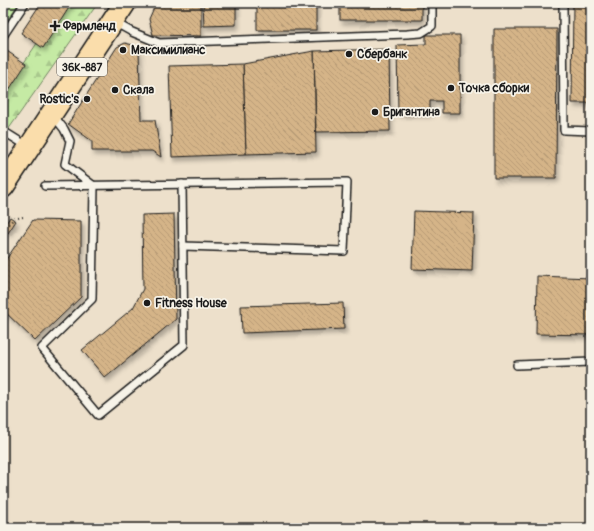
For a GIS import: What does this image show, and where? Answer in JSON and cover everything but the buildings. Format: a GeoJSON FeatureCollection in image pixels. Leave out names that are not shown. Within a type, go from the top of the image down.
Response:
{"type":"FeatureCollection","features":[{"type":"Feature","properties":{"kind":"main road","name":"36К-887"},"geometry":{"type":"LineString","coordinates":[[3,187],[125,3]]}},
{"type":"Feature","properties":{"kind":"lane"},"geometry":{"type":"LineString","coordinates":[[3,36],[25,3]]}},
{"type":"Feature","properties":{"kind":"lane"},"geometry":{"type":"LineString","coordinates":[[112,22],[159,43],[407,34],[421,33],[432,26],[432,3]]}},
{"type":"Feature","properties":{"kind":"lane"},"geometry":{"type":"LineString","coordinates":[[563,3],[564,130],[591,131]]}},
{"type":"Feature","properties":{"kind":"lane"},"geometry":{"type":"LineString","coordinates":[[3,22],[10,26]]}},
{"type":"Feature","properties":{"kind":"lane"},"geometry":{"type":"LineString","coordinates":[[52,113],[64,129],[70,141],[65,164],[94,186]]}},
{"type":"Feature","properties":{"kind":"lane"},"geometry":{"type":"LineString","coordinates":[[3,131],[29,147]]}},
{"type":"Feature","properties":{"kind":"lane"},"geometry":{"type":"LineString","coordinates":[[45,186],[347,182],[344,251],[183,246]]}},
{"type":"Feature","properties":{"kind":"lane"},"geometry":{"type":"LineString","coordinates":[[94,186],[92,299],[42,348],[98,415],[184,345],[182,184]]}},
{"type":"Feature","properties":{"kind":"lane"},"geometry":{"type":"LineString","coordinates":[[518,365],[591,362]]}},
{"type":"Feature","properties":{"kind":"path"},"geometry":{"type":"LineString","coordinates":[[7,228],[13,219],[23,217]]}},
{"type":"Feature","properties":{"kind":"green space"},"geometry":{"type":"Polygon","coordinates":[[[3,3],[19,3],[8,19],[3,16],[3,3]]]}},
{"type":"Feature","properties":{"kind":"green space"},"geometry":{"type":"Polygon","coordinates":[[[64,3],[98,3],[3,137],[3,94],[64,3]]]}},
{"type":"Feature","properties":{"kind":"place","name":"Фармленд"},"geometry":{"type":"Point","coordinates":[55,26]}},
{"type":"Feature","properties":{"kind":"place","name":"Максимилианс"},"geometry":{"type":"Point","coordinates":[123,50]}},
{"type":"Feature","properties":{"kind":"place","name":"Сбербанк"},"geometry":{"type":"Point","coordinates":[349,54]}},
{"type":"Feature","properties":{"kind":"place","name":"Точка сборки"},"geometry":{"type":"Point","coordinates":[451,88]}},
{"type":"Feature","properties":{"kind":"place","name":"Скала"},"geometry":{"type":"Point","coordinates":[115,90]}},
{"type":"Feature","properties":{"kind":"place","name":"Rostic's"},"geometry":{"type":"Point","coordinates":[87,99]}},
{"type":"Feature","properties":{"kind":"place","name":"Бригантина"},"geometry":{"type":"Point","coordinates":[375,112]}},
{"type":"Feature","properties":{"kind":"place","name":"Fitness House"},"geometry":{"type":"Point","coordinates":[147,303]}}]}
